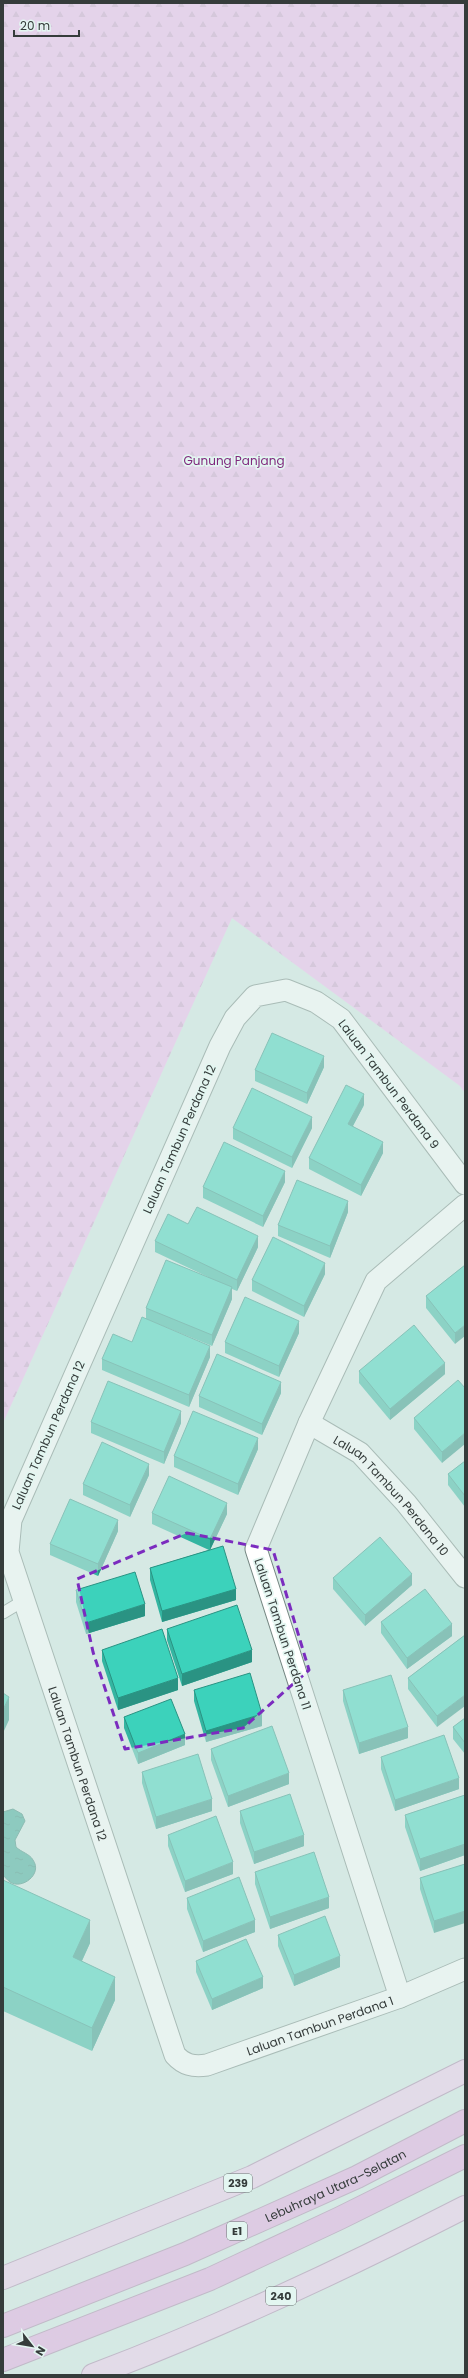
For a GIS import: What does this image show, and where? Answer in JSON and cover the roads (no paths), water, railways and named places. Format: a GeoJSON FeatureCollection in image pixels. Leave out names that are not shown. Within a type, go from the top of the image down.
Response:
{"type":"FeatureCollection","features":[{"type":"Feature","properties":{"kind":"highway","name":"Lebuhraya Utara–Selatan"},"geometry":{"type":"LineString","coordinates":[[3,2326],[185,2254],[357,2177],[465,2121]]}},
{"type":"Feature","properties":{"kind":"highway"},"geometry":{"type":"LineString","coordinates":[[3,2360],[210,2279],[340,2218],[465,2156]]}},
{"type":"Feature","properties":{"kind":"main road","name":"239"},"geometry":{"type":"LineString","coordinates":[[3,2278],[252,2177],[465,2071]]}},
{"type":"Feature","properties":{"kind":"main road","name":"240"},"geometry":{"type":"LineString","coordinates":[[93,2375],[170,2346],[345,2268],[465,2207]]}},
{"type":"Feature","properties":{"kind":"street","name":"Laluan Tambun Perdana 9"},"geometry":{"type":"LineString","coordinates":[[255,996],[286,990],[316,1002],[341,1019],[465,1184]]}},
{"type":"Feature","properties":{"kind":"street","name":"Laluan Tambun Perdana 12"},"geometry":{"type":"LineString","coordinates":[[175,2055],[23,1601],[8,1552],[10,1520],[220,1046],[235,1018],[255,996]]}},
{"type":"Feature","properties":{"kind":"street","name":"Laluan Tambun Perdana 11"},"geometry":{"type":"LineString","coordinates":[[400,1997],[256,1549],[309,1423],[376,1281],[465,1205]]}},
{"type":"Feature","properties":{"kind":"street","name":"Laluan Tambun Perdana 10"},"geometry":{"type":"LineString","coordinates":[[309,1423],[360,1453],[406,1503],[465,1577]]}},
{"type":"Feature","properties":{"kind":"street","name":"Laluan Tambun Perdana 1"},"geometry":{"type":"LineString","coordinates":[[175,2055],[189,2066],[207,2065],[400,1997],[465,1969]]}},
{"type":"Feature","properties":{"kind":"lane"},"geometry":{"type":"LineString","coordinates":[[3,1613],[23,1601]]}},
{"type":"Feature","properties":{"kind":"water"},"geometry":{"type":"Polygon","coordinates":[[[13,1809],[22,1814],[25,1821],[15,1840],[16,1847],[30,1856],[35,1865],[35,1870],[30,1879],[20,1884],[10,1882],[3,1875],[3,1812],[13,1809]]]}},
{"type":"Feature","properties":{"kind":"park label","name":"Gunung Panjang"},"geometry":{"type":"Point","coordinates":[234,460]}}]}
